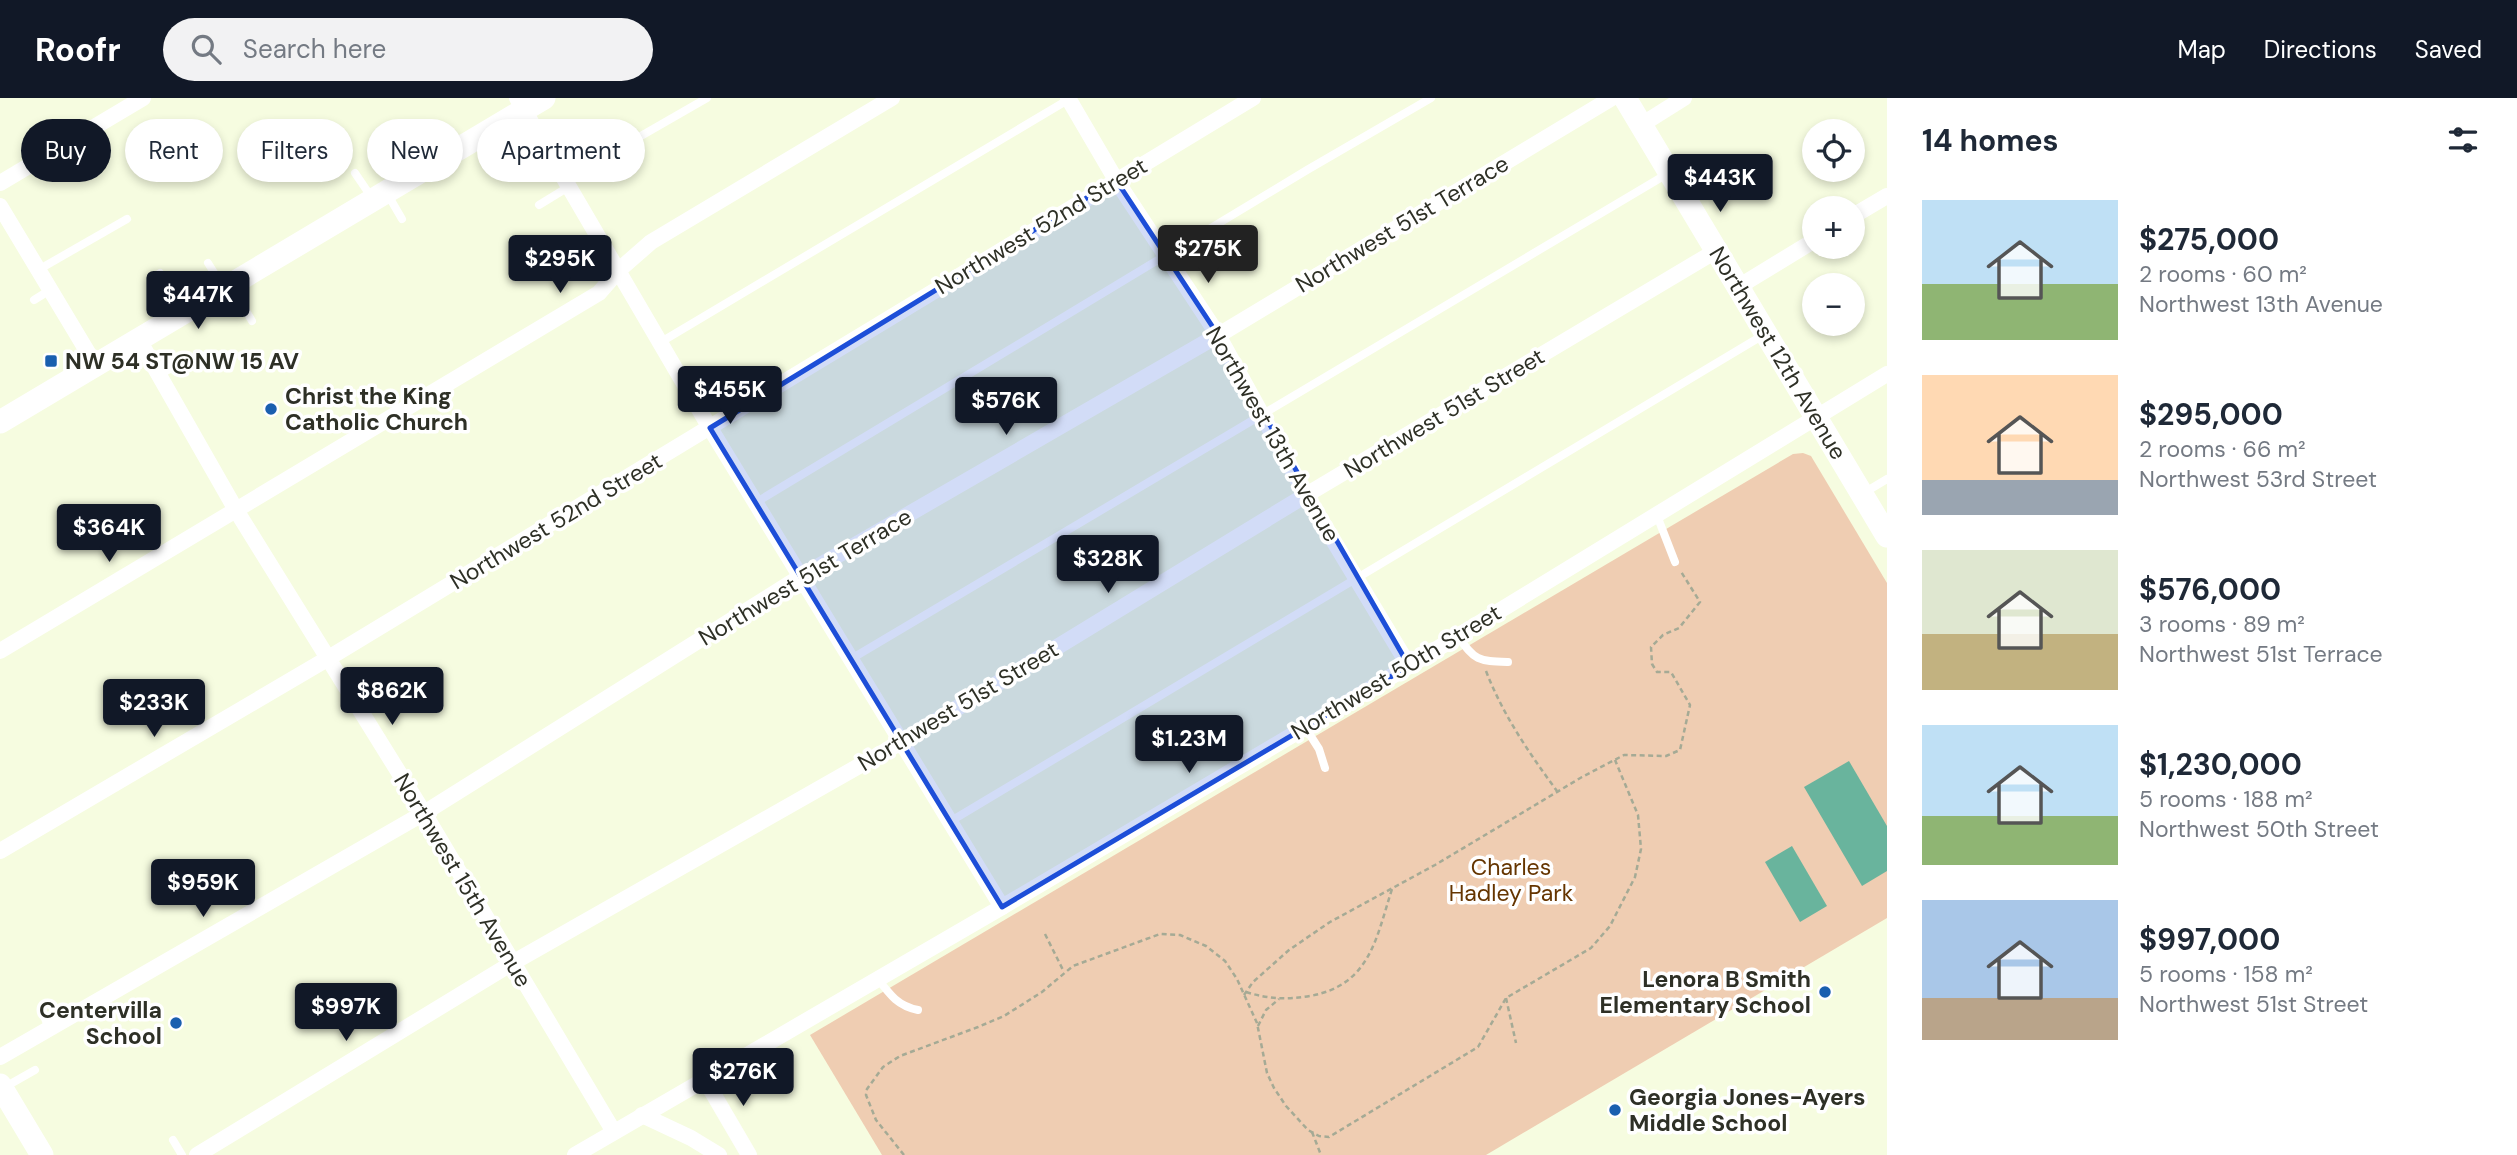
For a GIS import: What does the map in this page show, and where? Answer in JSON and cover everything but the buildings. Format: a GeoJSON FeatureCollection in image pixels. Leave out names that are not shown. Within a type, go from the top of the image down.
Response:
{"type":"FeatureCollection","features":[{"type":"Feature","properties":{"kind":"main road","name":"Northwest 12th Avenue"},"geometry":{"type":"LineString","coordinates":[[1625,98],[1887,536]]}},
{"type":"Feature","properties":{"kind":"main road"},"geometry":{"type":"LineString","coordinates":[[0,422],[228,288],[529,102]]}},
{"type":"Feature","properties":{"kind":"main road"},"geometry":{"type":"LineString","coordinates":[[1,1087],[42,1155]]}},
{"type":"Feature","properties":{"kind":"street"},"geometry":{"type":"LineString","coordinates":[[0,183],[143,98]]}},
{"type":"Feature","properties":{"kind":"street"},"geometry":{"type":"LineString","coordinates":[[0,651],[600,292],[619,270],[651,242],[892,98]]}},
{"type":"Feature","properties":{"kind":"street","name":"Northwest 13th Avenue"},"geometry":{"type":"LineString","coordinates":[[1069,98],[1116,180],[1218,335],[1306,495],[1409,666]]}},
{"type":"Feature","properties":{"kind":"street","name":"Northwest 52nd Street"},"geometry":{"type":"LineString","coordinates":[[0,850],[327,659],[1253,98]]}},
{"type":"Feature","properties":{"kind":"street","name":"Northwest 51st Terrace"},"geometry":{"type":"LineString","coordinates":[[0,1057],[424,813],[800,577],[1218,335],[1612,98]]}},
{"type":"Feature","properties":{"kind":"street"},"geometry":{"type":"LineString","coordinates":[[1641,125],[1684,98]]}},
{"type":"Feature","properties":{"kind":"street"},"geometry":{"type":"LineString","coordinates":[[529,102],[568,183],[710,428],[1002,907]]}},
{"type":"Feature","properties":{"kind":"street"},"geometry":{"type":"LineString","coordinates":[[1865,209],[1887,196]]}},
{"type":"Feature","properties":{"kind":"street"},"geometry":{"type":"LineString","coordinates":[[0,206],[96,366]]}},
{"type":"Feature","properties":{"kind":"street"},"geometry":{"type":"LineString","coordinates":[[1738,287],[1802,248]]}},
{"type":"Feature","properties":{"kind":"street","name":"Northwest 51st Street"},"geometry":{"type":"LineString","coordinates":[[197,1155],[514,962],[903,741],[1306,495],[1716,251]]}},
{"type":"Feature","properties":{"kind":"street","name":"Northwest 15th Avenue"},"geometry":{"type":"LineString","coordinates":[[139,340],[236,510],[424,813],[614,1132]]}},
{"type":"Feature","properties":{"kind":"street","name":"Northwest 50th Street"},"geometry":{"type":"LineString","coordinates":[[575,1155],[1409,666],[1887,374]]}},
{"type":"Feature","properties":{"kind":"street"},"geometry":{"type":"LineString","coordinates":[[704,1079],[749,1155]]}},
{"type":"Feature","properties":{"kind":"street"},"geometry":{"type":"LineString","coordinates":[[642,1115],[691,1138],[719,1155]]}},
{"type":"Feature","properties":{"kind":"lane"},"geometry":{"type":"LineString","coordinates":[[539,205],[568,183],[707,98]]}},
{"type":"Feature","properties":{"kind":"lane"},"geometry":{"type":"LineString","coordinates":[[660,342],[1069,98]]}},
{"type":"Feature","properties":{"kind":"lane"},"geometry":{"type":"LineString","coordinates":[[755,503],[1431,98]]}},
{"type":"Feature","properties":{"kind":"lane"},"geometry":{"type":"LineString","coordinates":[[355,173],[402,219]]}},
{"type":"Feature","properties":{"kind":"lane"},"geometry":{"type":"LineString","coordinates":[[851,659],[1670,173]]}},
{"type":"Feature","properties":{"kind":"lane"},"geometry":{"type":"LineString","coordinates":[[38,270],[127,219]]}},
{"type":"Feature","properties":{"kind":"lane"},"geometry":{"type":"LineString","coordinates":[[208,263],[252,321]]}},
{"type":"Feature","properties":{"kind":"lane"},"geometry":{"type":"LineString","coordinates":[[160,273],[183,314]]}},
{"type":"Feature","properties":{"kind":"lane"},"geometry":{"type":"LineString","coordinates":[[34,300],[50,290]]}},
{"type":"Feature","properties":{"kind":"lane"},"geometry":{"type":"LineString","coordinates":[[951,821],[1766,334]]}},
{"type":"Feature","properties":{"kind":"lane"},"geometry":{"type":"LineString","coordinates":[[159,375],[184,361]]}},
{"type":"Feature","properties":{"kind":"lane"},"geometry":{"type":"LineString","coordinates":[[1862,494],[1887,479]]}},
{"type":"Feature","properties":{"kind":"lane"},"geometry":{"type":"LineString","coordinates":[[1656,513],[1675,562]]}},
{"type":"Feature","properties":{"kind":"lane"},"geometry":{"type":"LineString","coordinates":[[1458,636],[1470,655],[1482,661],[1508,662]]}},
{"type":"Feature","properties":{"kind":"lane"},"geometry":{"type":"LineString","coordinates":[[1305,727],[1319,749],[1325,768]]}},
{"type":"Feature","properties":{"kind":"lane"},"geometry":{"type":"LineString","coordinates":[[878,979],[894,1000],[905,1008],[918,1010]]}},
{"type":"Feature","properties":{"kind":"lane"},"geometry":{"type":"LineString","coordinates":[[41,1008],[49,1029]]}},
{"type":"Feature","properties":{"kind":"lane"},"geometry":{"type":"LineString","coordinates":[[1,1087],[35,1070]]}},
{"type":"Feature","properties":{"kind":"lane"},"geometry":{"type":"LineString","coordinates":[[173,1140],[182,1155]]}},
{"type":"Feature","properties":{"kind":"path"},"geometry":{"type":"LineString","coordinates":[[1245,994],[1266,970],[1289,950],[1330,922],[1557,792],[1625,755],[1666,756],[1679,750],[1690,705],[1671,672],[1657,671],[1651,657],[1651,647],[1657,640],[1679,628],[1700,602],[1675,562]]}},
{"type":"Feature","properties":{"kind":"path"},"geometry":{"type":"LineString","coordinates":[[1482,661],[1494,693],[1527,750],[1557,792]]}},
{"type":"Feature","properties":{"kind":"path"},"geometry":{"type":"LineString","coordinates":[[904,1155],[876,1120],[866,1095],[867,1089],[883,1066],[900,1056],[1004,1016],[1042,992],[1073,966],[1160,934],[1180,935],[1206,946],[1225,961],[1245,994],[1257,1027],[1267,1073],[1274,1088],[1286,1106],[1311,1131],[1319,1136],[1329,1137],[1478,1047],[1506,998],[1591,948],[1610,926],[1635,877],[1641,849],[1638,815],[1615,760]]}},
{"type":"Feature","properties":{"kind":"path"},"geometry":{"type":"LineString","coordinates":[[1245,994],[1279,999],[1318,994],[1335,989],[1352,979],[1363,966],[1373,946],[1393,888]]}},
{"type":"Feature","properties":{"kind":"path"},"geometry":{"type":"LineString","coordinates":[[1045,934],[1064,972]]}},
{"type":"Feature","properties":{"kind":"path"},"geometry":{"type":"LineString","coordinates":[[1506,998],[1516,1043]]}},
{"type":"Feature","properties":{"kind":"path"},"geometry":{"type":"LineString","coordinates":[[1257,1027],[1266,1010],[1279,999]]}},
{"type":"Feature","properties":{"kind":"path"},"geometry":{"type":"LineString","coordinates":[[1311,1131],[1321,1155]]}},
{"type":"Feature","properties":{"kind":"highlighted area"},"geometry":{"type":"Polygon","coordinates":[[[1116,180],[1218,335],[1409,666],[1002,907],[710,428],[1116,180]]]}},
{"type":"Feature","properties":{"kind":"green space","name":"Charles Hadley Park"},"geometry":{"type":"Polygon","coordinates":[[[1793,454],[1811,456],[1887,583],[1887,918],[1486,1155],[882,1155],[810,1035],[1793,454]]]}},
{"type":"Feature","properties":{"kind":"water"},"geometry":{"type":"Polygon","coordinates":[[[1849,761],[1887,826],[1887,871],[1862,886],[1804,787],[1849,761]]]}},
{"type":"Feature","properties":{"kind":"water"},"geometry":{"type":"Polygon","coordinates":[[[1792,846],[1827,906],[1800,922],[1765,862],[1792,846]]]}},
{"type":"Feature","properties":{"kind":"place","name":"NW 54 ST@NW 15 AV"},"geometry":{"type":"Point","coordinates":[51,361]}},
{"type":"Feature","properties":{"kind":"place","name":"Christ the King Catholic Church"},"geometry":{"type":"Point","coordinates":[271,409]}},
{"type":"Feature","properties":{"kind":"place","name":"Lenora B Smith Elementary School"},"geometry":{"type":"Point","coordinates":[1825,992]}},
{"type":"Feature","properties":{"kind":"place","name":"Centervilla School"},"geometry":{"type":"Point","coordinates":[176,1023]}},
{"type":"Feature","properties":{"kind":"place","name":"Georgia Jones-Ayers Middle School"},"geometry":{"type":"Point","coordinates":[1615,1110]}}]}
